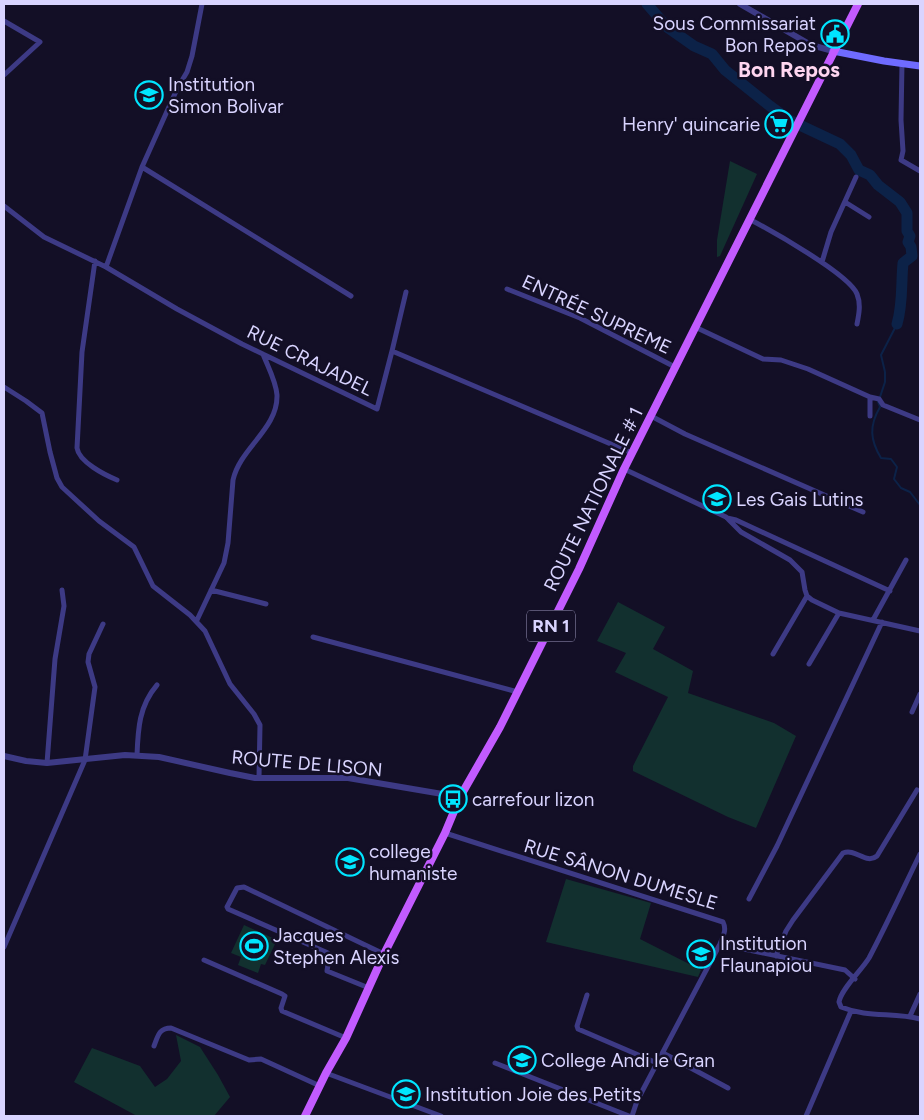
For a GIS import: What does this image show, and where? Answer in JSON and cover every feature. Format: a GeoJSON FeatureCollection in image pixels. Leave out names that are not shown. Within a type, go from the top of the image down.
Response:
{"type":"FeatureCollection","features":[{"type":"Feature","properties":{"kind":"main road","name":"ROUTE NATIONALE # 1"},"geometry":{"type":"LineString","coordinates":[[305,1116],[346,1038],[384,954],[445,833],[460,797],[518,692],[579,569],[632,453],[833,50],[858,4]]}},
{"type":"Feature","properties":{"kind":"main road"},"geometry":{"type":"LineString","coordinates":[[833,50],[920,66]]}},
{"type":"Feature","properties":{"kind":"street"},"geometry":{"type":"LineString","coordinates":[[106,267],[142,167],[177,89],[187,72],[202,4]]}},
{"type":"Feature","properties":{"kind":"street"},"geometry":{"type":"LineString","coordinates":[[740,4],[811,45],[833,50]]}},
{"type":"Feature","properties":{"kind":"street"},"geometry":{"type":"LineString","coordinates":[[4,21],[40,42],[4,74]]}},
{"type":"Feature","properties":{"kind":"street"},"geometry":{"type":"LineString","coordinates":[[902,63],[901,120],[903,151],[901,160],[920,171]]}},
{"type":"Feature","properties":{"kind":"street"},"geometry":{"type":"LineString","coordinates":[[142,167],[351,296]]}},
{"type":"Feature","properties":{"kind":"street"},"geometry":{"type":"LineString","coordinates":[[822,262],[831,232],[856,177]]}},
{"type":"Feature","properties":{"kind":"street"},"geometry":{"type":"LineString","coordinates":[[845,202],[869,217]]}},
{"type":"Feature","properties":{"kind":"street","name":"RUE CRAJADEL"},"geometry":{"type":"LineString","coordinates":[[4,206],[44,237],[95,261],[177,309],[262,354],[377,409],[392,351]]}},
{"type":"Feature","properties":{"kind":"street"},"geometry":{"type":"LineString","coordinates":[[749,219],[822,262],[857,292],[860,309],[857,324]]}},
{"type":"Feature","properties":{"kind":"street"},"geometry":{"type":"LineString","coordinates":[[95,261],[82,352],[77,448],[80,455],[98,471],[116,480]]}},
{"type":"Feature","properties":{"kind":"street","name":"ENTRÉE SUPREME"},"geometry":{"type":"LineString","coordinates":[[507,289],[580,318],[675,367]]}},
{"type":"Feature","properties":{"kind":"street"},"geometry":{"type":"LineString","coordinates":[[406,292],[392,351],[632,453]]}},
{"type":"Feature","properties":{"kind":"street"},"geometry":{"type":"LineString","coordinates":[[696,327],[763,359],[781,360],[808,369],[870,397],[879,399],[883,405],[920,420]]}},
{"type":"Feature","properties":{"kind":"street"},"geometry":{"type":"LineString","coordinates":[[197,620],[224,563],[228,543],[235,470],[240,460],[270,422],[276,409],[277,394],[262,354]]}},
{"type":"Feature","properties":{"kind":"street"},"geometry":{"type":"LineString","coordinates":[[4,387],[42,413],[52,461],[57,478],[62,486],[99,521],[134,547],[153,586],[197,620],[205,632],[230,684],[254,714],[260,725],[259,778]]}},
{"type":"Feature","properties":{"kind":"street"},"geometry":{"type":"LineString","coordinates":[[870,397],[870,416]]}},
{"type":"Feature","properties":{"kind":"street"},"geometry":{"type":"LineString","coordinates":[[651,416],[685,434],[863,512]]}},
{"type":"Feature","properties":{"kind":"street"},"geometry":{"type":"LineString","coordinates":[[624,470],[890,591]]}},
{"type":"Feature","properties":{"kind":"street"},"geometry":{"type":"LineString","coordinates":[[726,518],[741,532],[797,566],[802,572],[808,596],[839,613],[920,631]]}},
{"type":"Feature","properties":{"kind":"street"},"geometry":{"type":"LineString","coordinates":[[874,620],[906,560]]}},
{"type":"Feature","properties":{"kind":"street"},"geometry":{"type":"LineString","coordinates":[[47,763],[55,659],[64,606],[62,590]]}},
{"type":"Feature","properties":{"kind":"street"},"geometry":{"type":"LineString","coordinates":[[211,590],[266,604]]}},
{"type":"Feature","properties":{"kind":"street"},"geometry":{"type":"LineString","coordinates":[[773,654],[808,596]]}},
{"type":"Feature","properties":{"kind":"street"},"geometry":{"type":"LineString","coordinates":[[809,664],[839,613]]}},
{"type":"Feature","properties":{"kind":"street"},"geometry":{"type":"LineString","coordinates":[[749,899],[778,846],[882,622]]}},
{"type":"Feature","properties":{"kind":"street"},"geometry":{"type":"LineString","coordinates":[[4,947],[85,760],[95,686],[88,662],[89,654],[103,624]]}},
{"type":"Feature","properties":{"kind":"street"},"geometry":{"type":"LineString","coordinates":[[313,637],[518,692]]}},
{"type":"Feature","properties":{"kind":"street"},"geometry":{"type":"LineString","coordinates":[[137,755],[138,728],[142,710],[149,694],[157,685]]}},
{"type":"Feature","properties":{"kind":"street"},"geometry":{"type":"LineString","coordinates":[[912,712],[920,694]]}},
{"type":"Feature","properties":{"kind":"street","name":"ROUTE DE LISON"},"geometry":{"type":"LineString","coordinates":[[4,756],[47,763],[125,755],[160,756],[230,774],[259,778],[348,778],[460,797]]}},
{"type":"Feature","properties":{"kind":"street"},"geometry":{"type":"LineString","coordinates":[[776,956],[786,931],[793,920],[843,853],[851,852],[874,859],[917,790]]}},
{"type":"Feature","properties":{"kind":"street","name":"RUE SÂNON DUMESLE"},"geometry":{"type":"LineString","coordinates":[[445,833],[568,874],[723,922],[726,927],[720,944],[630,1116]]}},
{"type":"Feature","properties":{"kind":"street"},"geometry":{"type":"LineString","coordinates":[[920,854],[868,959],[855,979],[845,988],[839,1002],[841,1007],[866,1015],[902,1015],[920,1019]]}},
{"type":"Feature","properties":{"kind":"street"},"geometry":{"type":"LineString","coordinates":[[370,988],[327,972],[328,953],[228,909],[229,903],[237,888],[244,887],[384,954]]}},
{"type":"Feature","properties":{"kind":"street"},"geometry":{"type":"LineString","coordinates":[[720,944],[845,970],[855,979]]}},
{"type":"Feature","properties":{"kind":"street"},"geometry":{"type":"LineString","coordinates":[[204,960],[282,994],[284,996],[282,1011],[346,1038]]}},
{"type":"Feature","properties":{"kind":"street"},"geometry":{"type":"LineString","coordinates":[[910,1016],[920,994]]}},
{"type":"Feature","properties":{"kind":"street"},"geometry":{"type":"LineString","coordinates":[[587,995],[576,1026],[578,1029],[657,1063]]}},
{"type":"Feature","properties":{"kind":"street"},"geometry":{"type":"LineString","coordinates":[[806,1116],[851,1011]]}},
{"type":"Feature","properties":{"kind":"street"},"geometry":{"type":"LineString","coordinates":[[154,1046],[160,1032],[164,1028],[171,1028],[249,1060],[261,1059],[320,1086]]}},
{"type":"Feature","properties":{"kind":"street"},"geometry":{"type":"LineString","coordinates":[[662,1053],[728,1088]]}},
{"type":"Feature","properties":{"kind":"street"},"geometry":{"type":"LineString","coordinates":[[496,1063],[630,1116]]}},
{"type":"Feature","properties":{"kind":"street"},"geometry":{"type":"LineString","coordinates":[[326,1074],[441,1116]]}},
{"type":"Feature","properties":{"kind":"green space"},"geometry":{"type":"Polygon","coordinates":[[[730,161],[757,174],[720,256],[717,257],[717,240],[730,161]]]}},
{"type":"Feature","properties":{"kind":"green space"},"geometry":{"type":"Polygon","coordinates":[[[618,602],[665,627],[653,649],[693,671],[688,693],[774,723],[796,736],[756,828],[728,817],[633,771],[633,766],[668,697],[615,672],[626,653],[597,641],[618,602]]]}},
{"type":"Feature","properties":{"kind":"green space"},"geometry":{"type":"Polygon","coordinates":[[[566,879],[651,903],[640,939],[701,970],[698,977],[546,942],[566,879]]]}},
{"type":"Feature","properties":{"kind":"green space","name":"Jacques Stephen Alexis"},"geometry":{"type":"Polygon","coordinates":[[[244,925],[277,940],[265,965],[261,964],[258,973],[238,965],[241,957],[231,953],[244,925]]]}},
{"type":"Feature","properties":{"kind":"green space"},"geometry":{"type":"Polygon","coordinates":[[[176,1035],[200,1047],[230,1097],[214,1116],[137,1116],[74,1082],[92,1048],[140,1066],[155,1087],[167,1079],[181,1061],[176,1035]]]}},
{"type":"Feature","properties":{"kind":"waterway"},"geometry":{"type":"LineString","coordinates":[[647,4],[667,27],[694,46],[712,54],[725,70],[789,120],[840,144],[851,155],[859,170],[870,175],[878,185],[900,202],[907,213],[907,231],[910,236],[908,242],[911,247],[912,256],[903,263],[901,301],[897,324]]}},
{"type":"Feature","properties":{"kind":"waterway"},"geometry":{"type":"LineString","coordinates":[[880,397],[885,382],[881,355],[897,324]]}},
{"type":"Feature","properties":{"kind":"waterway"},"geometry":{"type":"LineString","coordinates":[[878,402],[880,407],[874,420],[872,433],[875,445],[881,458],[891,459],[897,467],[894,479],[901,488],[910,492],[920,505]]}},
{"type":"Feature","properties":{"kind":"place","name":"Sous Commissariat Bon Repos"},"geometry":{"type":"Point","coordinates":[835,34]}},
{"type":"Feature","properties":{"kind":"place","name":"Institution Simon Bolivar"},"geometry":{"type":"Point","coordinates":[149,95]}},
{"type":"Feature","properties":{"kind":"place","name":"Henry' quincarie"},"geometry":{"type":"Point","coordinates":[779,124]}},
{"type":"Feature","properties":{"kind":"place","name":"Les Gais Lutins"},"geometry":{"type":"Point","coordinates":[717,499]}},
{"type":"Feature","properties":{"kind":"place","name":"carrefour lizon"},"geometry":{"type":"Point","coordinates":[453,799]}},
{"type":"Feature","properties":{"kind":"place","name":"college humaniste"},"geometry":{"type":"Point","coordinates":[350,862]}},
{"type":"Feature","properties":{"kind":"place","name":"Jacques Stephen Alexis"},"geometry":{"type":"Point","coordinates":[254,946]}},
{"type":"Feature","properties":{"kind":"place","name":"Institution Flaunapiou"},"geometry":{"type":"Point","coordinates":[701,954]}},
{"type":"Feature","properties":{"kind":"place","name":"College Andi le Gran"},"geometry":{"type":"Point","coordinates":[522,1060]}},
{"type":"Feature","properties":{"kind":"place","name":"Institution Joie des Petits"},"geometry":{"type":"Point","coordinates":[406,1094]}},
{"type":"Feature","properties":{"kind":"district","name":"Bon Repos"},"geometry":{"type":"Point","coordinates":[789,70]}}]}
